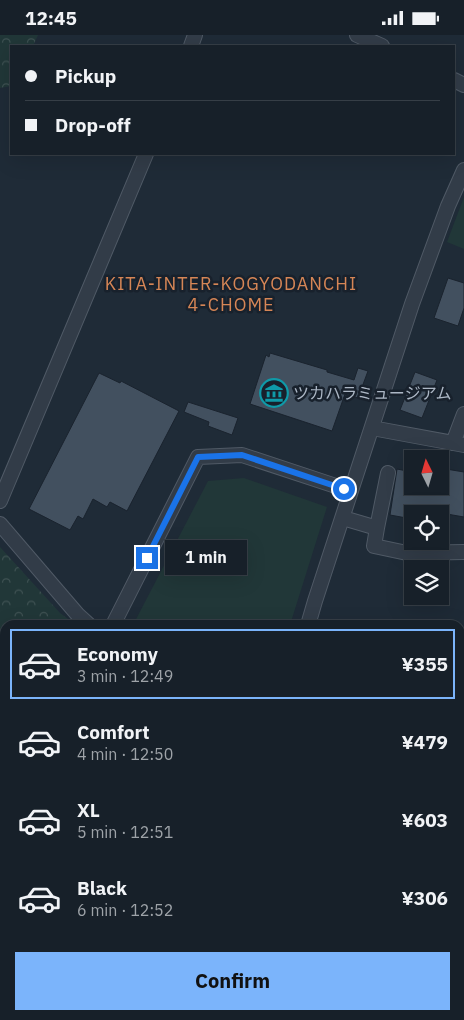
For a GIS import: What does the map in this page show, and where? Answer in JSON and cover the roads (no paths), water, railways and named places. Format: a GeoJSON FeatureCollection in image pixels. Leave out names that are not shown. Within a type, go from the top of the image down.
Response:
{"type":"FeatureCollection","features":[{"type":"Feature","properties":{"kind":"street"},"geometry":{"type":"LineString","coordinates":[[358,35],[380,45]]}},
{"type":"Feature","properties":{"kind":"street"},"geometry":{"type":"LineString","coordinates":[[0,501],[146,155]]}},
{"type":"Feature","properties":{"kind":"street"},"geometry":{"type":"LineString","coordinates":[[309,620],[412,304],[448,206],[464,170]]}},
{"type":"Feature","properties":{"kind":"street"},"geometry":{"type":"LineString","coordinates":[[372,428],[459,444],[464,414]]}},
{"type":"Feature","properties":{"kind":"street"},"geometry":{"type":"LineString","coordinates":[[115,620],[198,457],[242,455],[351,491]]}},
{"type":"Feature","properties":{"kind":"street"},"geometry":{"type":"LineString","coordinates":[[388,473],[374,546],[407,553],[464,553]]}},
{"type":"Feature","properties":{"kind":"street"},"geometry":{"type":"LineString","coordinates":[[343,518],[377,528]]}},
{"type":"Feature","properties":{"kind":"street"},"geometry":{"type":"LineString","coordinates":[[0,524],[84,620]]}},
{"type":"Feature","properties":{"kind":"place","name":"ツカハラミュージアム"},"geometry":{"type":"Point","coordinates":[274,393]}},
{"type":"Feature","properties":{"kind":"district","name":"KITA-INTER-KOGYODANCHI 4-CHOME"},"geometry":{"type":"Point","coordinates":[231,294]}}]}
